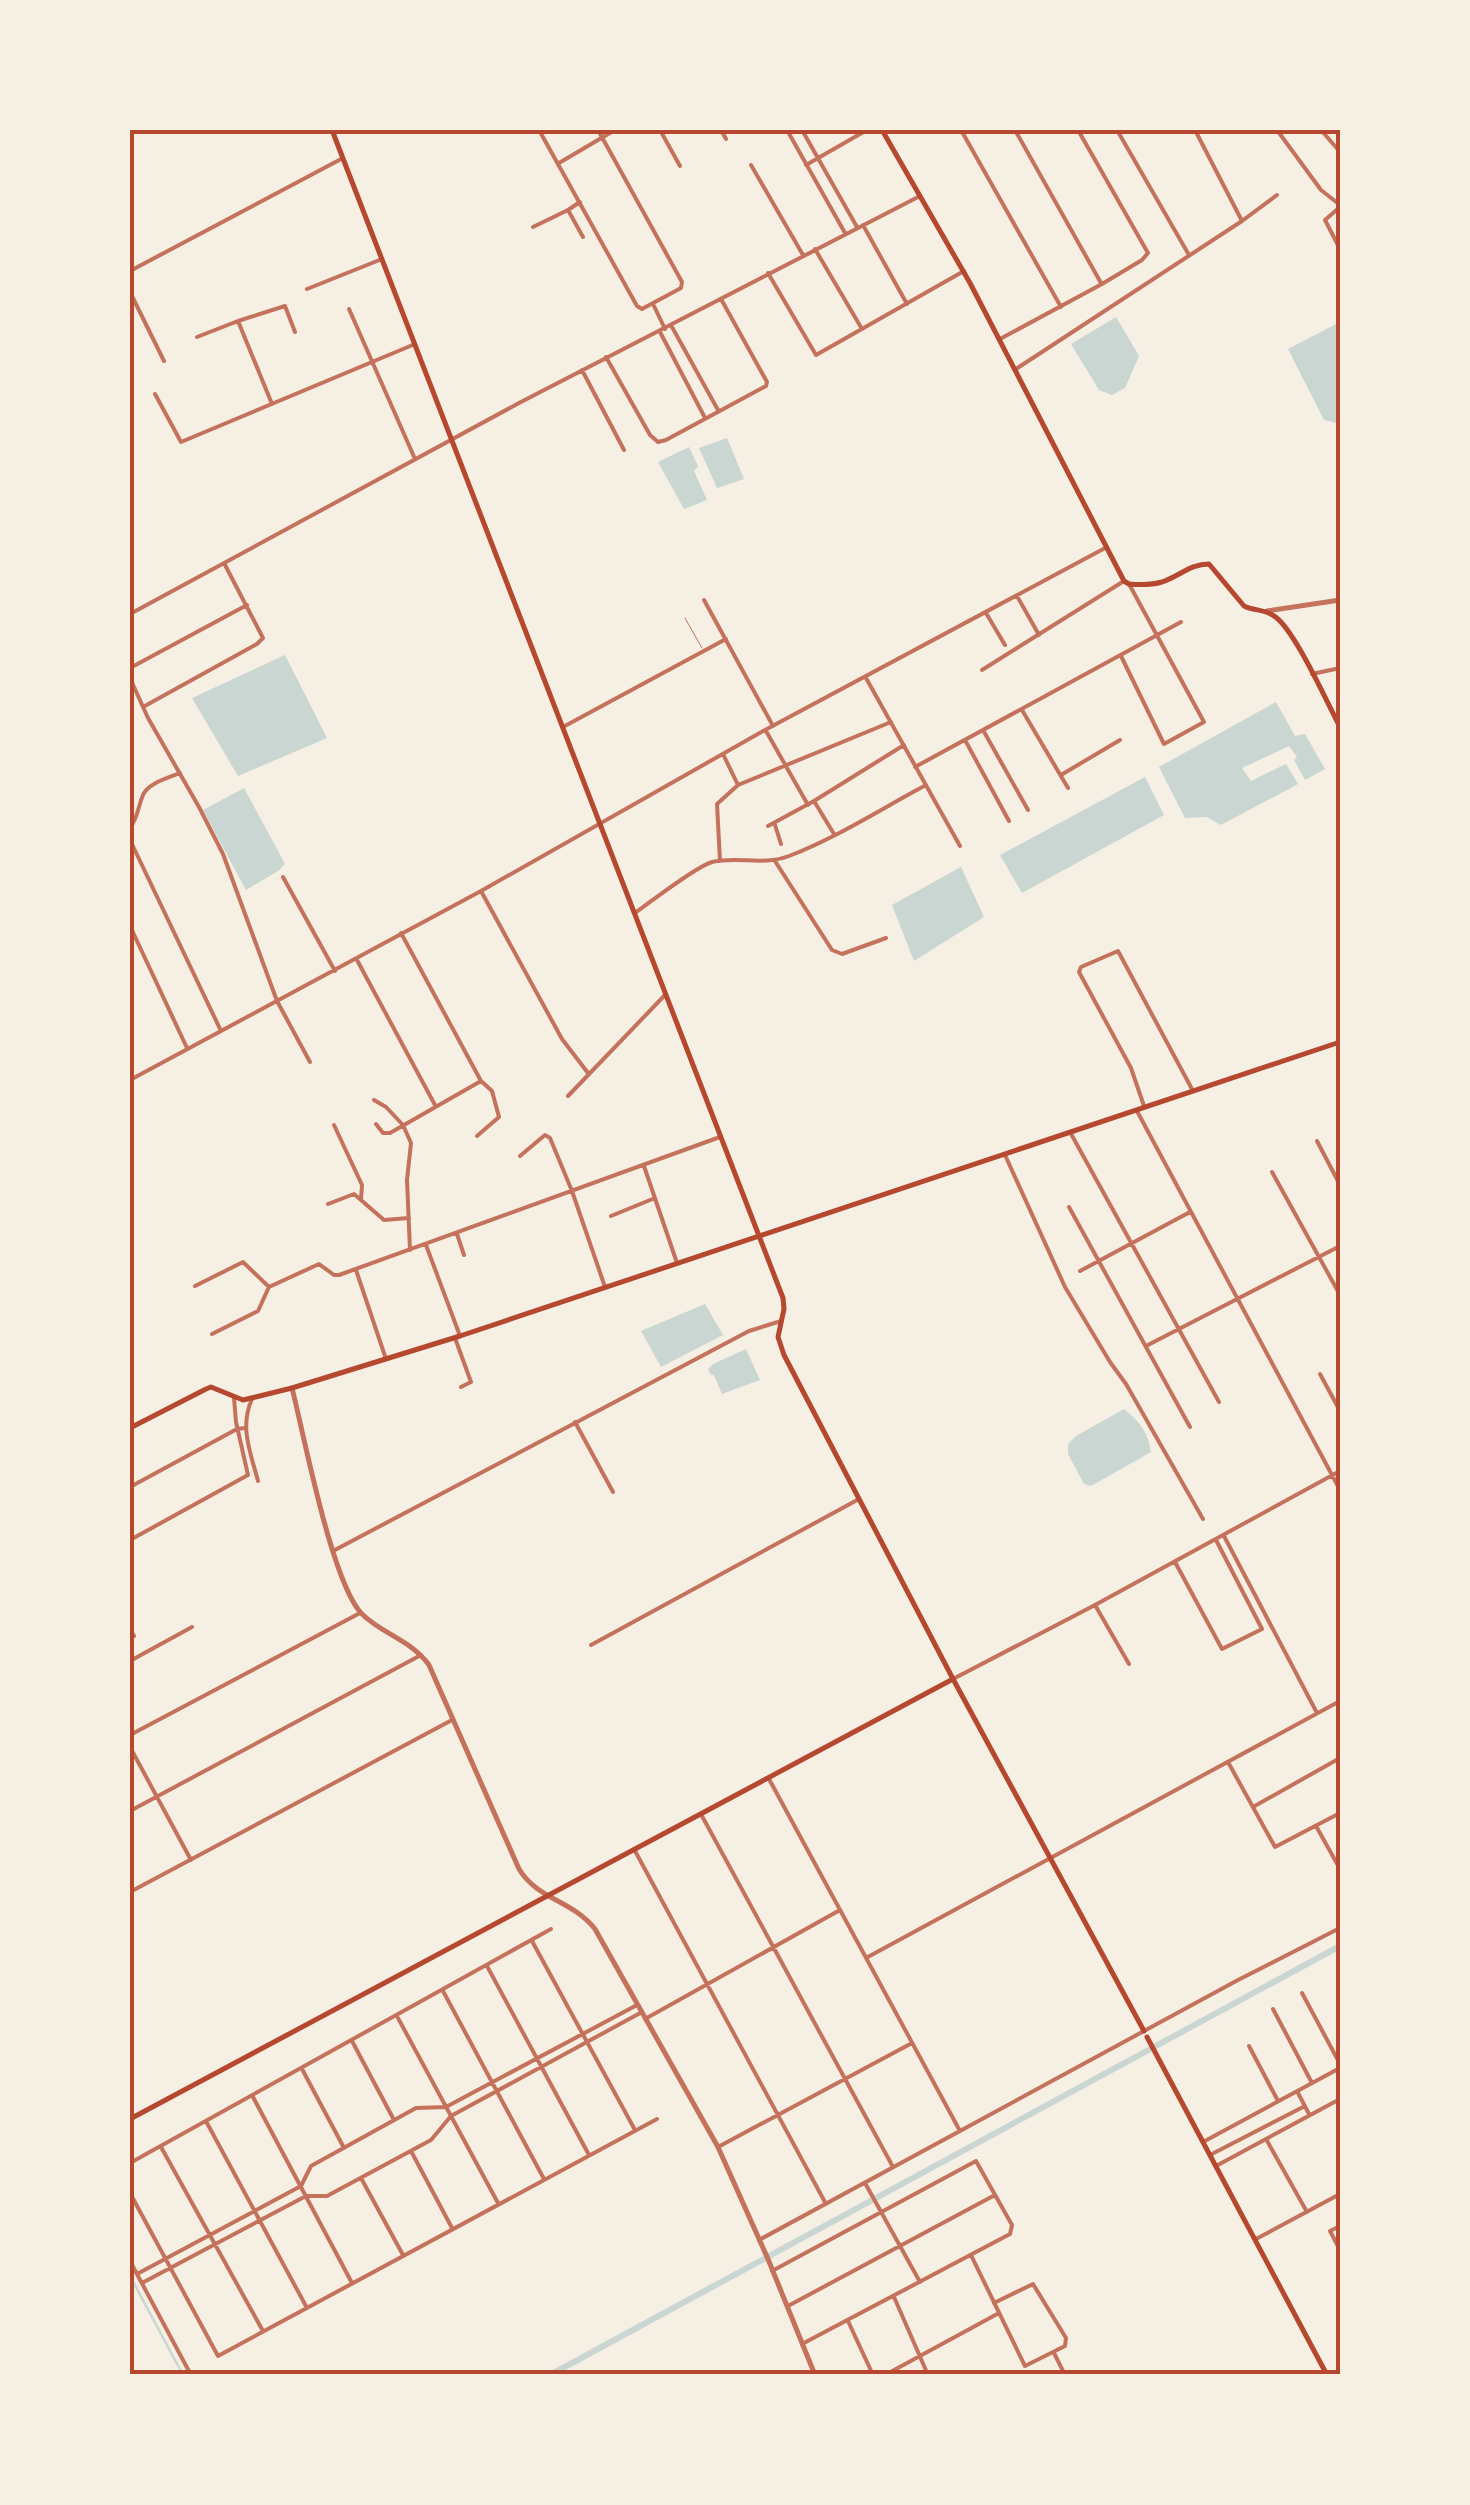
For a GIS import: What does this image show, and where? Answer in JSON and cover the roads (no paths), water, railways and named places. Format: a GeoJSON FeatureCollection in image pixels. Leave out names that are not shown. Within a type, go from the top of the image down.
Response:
{"type":"FeatureCollection","features":[{"type":"Feature","properties":{"kind":"main road"},"geometry":{"type":"LineString","coordinates":[[332,130],[783,1298],[778,1337],[784,1354],[953,1679],[1327,2375]]}},
{"type":"Feature","properties":{"kind":"main road"},"geometry":{"type":"LineString","coordinates":[[882,130],[964,272],[1126,582],[1165,581],[1190,567],[1209,564],[1244,606],[1267,611],[1286,625],[1340,728]]}},
{"type":"Feature","properties":{"kind":"main road"},"geometry":{"type":"LineString","coordinates":[[130,1428],[211,1388],[234,1398],[252,1400],[292,1388],[457,1337],[1340,1042]]}},
{"type":"Feature","properties":{"kind":"main road"},"geometry":{"type":"LineString","coordinates":[[130,2120],[953,1679]]}},
{"type":"Feature","properties":{"kind":"street"},"geometry":{"type":"LineString","coordinates":[[539,130],[640,308],[681,288],[682,282],[598,130]]}},
{"type":"Feature","properties":{"kind":"street"},"geometry":{"type":"LineString","coordinates":[[558,164],[615,130]]}},
{"type":"Feature","properties":{"kind":"street"},"geometry":{"type":"LineString","coordinates":[[660,130],[680,166]]}},
{"type":"Feature","properties":{"kind":"street"},"geometry":{"type":"LineString","coordinates":[[721,130],[726,139]]}},
{"type":"Feature","properties":{"kind":"street"},"geometry":{"type":"LineString","coordinates":[[786,130],[845,233]]}},
{"type":"Feature","properties":{"kind":"street"},"geometry":{"type":"LineString","coordinates":[[802,130],[907,304]]}},
{"type":"Feature","properties":{"kind":"street"},"geometry":{"type":"LineString","coordinates":[[806,165],[867,130]]}},
{"type":"Feature","properties":{"kind":"street"},"geometry":{"type":"LineString","coordinates":[[961,130],[1061,307]]}},
{"type":"Feature","properties":{"kind":"street"},"geometry":{"type":"LineString","coordinates":[[1016,130],[1102,284]]}},
{"type":"Feature","properties":{"kind":"street"},"geometry":{"type":"LineString","coordinates":[[1000,339],[1102,284],[1148,253],[1078,130]]}},
{"type":"Feature","properties":{"kind":"street"},"geometry":{"type":"LineString","coordinates":[[1116,130],[1189,255]]}},
{"type":"Feature","properties":{"kind":"street"},"geometry":{"type":"LineString","coordinates":[[1195,130],[1242,221]]}},
{"type":"Feature","properties":{"kind":"street"},"geometry":{"type":"LineString","coordinates":[[1277,130],[1322,190],[1340,206],[1325,220],[1340,249]]}},
{"type":"Feature","properties":{"kind":"street"},"geometry":{"type":"LineString","coordinates":[[1321,130],[1340,152]]}},
{"type":"Feature","properties":{"kind":"street"},"geometry":{"type":"LineString","coordinates":[[130,271],[343,158]]}},
{"type":"Feature","properties":{"kind":"street"},"geometry":{"type":"LineString","coordinates":[[751,165],[804,255]]}},
{"type":"Feature","properties":{"kind":"street"},"geometry":{"type":"LineString","coordinates":[[1016,369],[1277,195]]}},
{"type":"Feature","properties":{"kind":"street"},"geometry":{"type":"LineString","coordinates":[[130,614],[582,370],[920,196]]}},
{"type":"Feature","properties":{"kind":"street"},"geometry":{"type":"LineString","coordinates":[[534,227],[580,202]]}},
{"type":"Feature","properties":{"kind":"street"},"geometry":{"type":"LineString","coordinates":[[568,210],[583,237]]}},
{"type":"Feature","properties":{"kind":"street"},"geometry":{"type":"LineString","coordinates":[[816,249],[862,329]]}},
{"type":"Feature","properties":{"kind":"street"},"geometry":{"type":"LineString","coordinates":[[307,290],[382,258]]}},
{"type":"Feature","properties":{"kind":"street"},"geometry":{"type":"LineString","coordinates":[[768,273],[816,355],[964,272]]}},
{"type":"Feature","properties":{"kind":"street"},"geometry":{"type":"LineString","coordinates":[[130,292],[164,361]]}},
{"type":"Feature","properties":{"kind":"street"},"geometry":{"type":"LineString","coordinates":[[606,358],[650,435],[658,442],[666,440],[766,386],[721,299]]}},
{"type":"Feature","properties":{"kind":"street"},"geometry":{"type":"LineString","coordinates":[[654,304],[662,330],[705,417]]}},
{"type":"Feature","properties":{"kind":"street"},"geometry":{"type":"LineString","coordinates":[[197,337],[285,306],[295,332]]}},
{"type":"Feature","properties":{"kind":"street"},"geometry":{"type":"LineString","coordinates":[[349,309],[415,459]]}},
{"type":"Feature","properties":{"kind":"street"},"geometry":{"type":"LineString","coordinates":[[238,321],[272,404]]}},
{"type":"Feature","properties":{"kind":"street"},"geometry":{"type":"LineString","coordinates":[[671,326],[718,410]]}},
{"type":"Feature","properties":{"kind":"street"},"geometry":{"type":"LineString","coordinates":[[154,394],[181,442],[415,344]]}},
{"type":"Feature","properties":{"kind":"street"},"geometry":{"type":"LineString","coordinates":[[582,370],[624,450]]}},
{"type":"Feature","properties":{"kind":"street"},"geometry":{"type":"LineString","coordinates":[[130,1080],[481,891],[765,730],[1107,548]]}},
{"type":"Feature","properties":{"kind":"street"},"geometry":{"type":"LineString","coordinates":[[143,706],[261,641],[262,632],[224,564]]}},
{"type":"Feature","properties":{"kind":"street"},"geometry":{"type":"LineString","coordinates":[[982,670],[1126,582],[1204,722],[1164,744],[1121,656]]}},
{"type":"Feature","properties":{"kind":"street"},"geometry":{"type":"LineString","coordinates":[[1017,596],[1039,635]]}},
{"type":"Feature","properties":{"kind":"street"},"geometry":{"type":"LineString","coordinates":[[704,600],[773,726]]}},
{"type":"Feature","properties":{"kind":"street"},"geometry":{"type":"LineString","coordinates":[[1267,611],[1340,600]]}},
{"type":"Feature","properties":{"kind":"street"},"geometry":{"type":"LineString","coordinates":[[130,668],[247,604]]}},
{"type":"Feature","properties":{"kind":"street"},"geometry":{"type":"LineString","coordinates":[[986,613],[1006,645]]}},
{"type":"Feature","properties":{"kind":"street"},"geometry":{"type":"LineString","coordinates":[[916,766],[1181,622]]}},
{"type":"Feature","properties":{"kind":"street"},"geometry":{"type":"LineString","coordinates":[[563,727],[726,639]]}},
{"type":"Feature","properties":{"kind":"street"},"geometry":{"type":"LineString","coordinates":[[1312,674],[1340,668]]}},
{"type":"Feature","properties":{"kind":"street"},"geometry":{"type":"LineString","coordinates":[[130,678],[223,854],[277,1000],[310,1062]]}},
{"type":"Feature","properties":{"kind":"street"},"geometry":{"type":"LineString","coordinates":[[866,678],[960,846]]}},
{"type":"Feature","properties":{"kind":"street"},"geometry":{"type":"LineString","coordinates":[[1021,710],[1068,788]]}},
{"type":"Feature","properties":{"kind":"street"},"geometry":{"type":"LineString","coordinates":[[720,861],[717,804],[738,785],[890,722]]}},
{"type":"Feature","properties":{"kind":"street"},"geometry":{"type":"LineString","coordinates":[[765,730],[834,834]]}},
{"type":"Feature","properties":{"kind":"street"},"geometry":{"type":"LineString","coordinates":[[983,730],[1028,810]]}},
{"type":"Feature","properties":{"kind":"street"},"geometry":{"type":"LineString","coordinates":[[965,740],[1009,822]]}},
{"type":"Feature","properties":{"kind":"street"},"geometry":{"type":"LineString","coordinates":[[1060,774],[1120,740]]}},
{"type":"Feature","properties":{"kind":"street"},"geometry":{"type":"LineString","coordinates":[[768,826],[904,746]]}},
{"type":"Feature","properties":{"kind":"street"},"geometry":{"type":"LineString","coordinates":[[723,754],[738,785]]}},
{"type":"Feature","properties":{"kind":"street"},"geometry":{"type":"LineString","coordinates":[[130,828],[143,793],[180,773]]}},
{"type":"Feature","properties":{"kind":"street"},"geometry":{"type":"LineString","coordinates":[[635,914],[704,866],[720,861],[775,860],[818,844],[926,786]]}},
{"type":"Feature","properties":{"kind":"street"},"geometry":{"type":"LineString","coordinates":[[774,823],[781,844]]}},
{"type":"Feature","properties":{"kind":"street"},"geometry":{"type":"LineString","coordinates":[[130,840],[221,1030]]}},
{"type":"Feature","properties":{"kind":"street"},"geometry":{"type":"LineString","coordinates":[[775,860],[832,950],[842,954],[886,938]]}},
{"type":"Feature","properties":{"kind":"street"},"geometry":{"type":"LineString","coordinates":[[283,878],[335,970]]}},
{"type":"Feature","properties":{"kind":"street"},"geometry":{"type":"LineString","coordinates":[[481,891],[562,1039],[588,1073]]}},
{"type":"Feature","properties":{"kind":"street"},"geometry":{"type":"LineString","coordinates":[[130,926],[187,1048]]}},
{"type":"Feature","properties":{"kind":"street"},"geometry":{"type":"LineString","coordinates":[[400,933],[481,1081],[492,1091],[500,1117],[477,1136]]}},
{"type":"Feature","properties":{"kind":"street"},"geometry":{"type":"LineString","coordinates":[[1144,1106],[1131,1068],[1079,972],[1081,967],[1118,951],[1193,1091]]}},
{"type":"Feature","properties":{"kind":"street"},"geometry":{"type":"LineString","coordinates":[[357,959],[436,1105]]}},
{"type":"Feature","properties":{"kind":"street"},"geometry":{"type":"LineString","coordinates":[[568,1096],[666,994]]}},
{"type":"Feature","properties":{"kind":"street"},"geometry":{"type":"LineString","coordinates":[[376,1124],[383,1133],[390,1133],[481,1081]]}},
{"type":"Feature","properties":{"kind":"street"},"geometry":{"type":"LineString","coordinates":[[374,1100],[403,1126],[411,1143],[407,1180],[410,1250]]}},
{"type":"Feature","properties":{"kind":"street"},"geometry":{"type":"LineString","coordinates":[[1136,1109],[1340,1490]]}},
{"type":"Feature","properties":{"kind":"street"},"geometry":{"type":"LineString","coordinates":[[334,1126],[362,1186],[361,1199]]}},
{"type":"Feature","properties":{"kind":"street"},"geometry":{"type":"LineString","coordinates":[[1070,1132],[1219,1402]]}},
{"type":"Feature","properties":{"kind":"street"},"geometry":{"type":"LineString","coordinates":[[520,1156],[547,1136],[572,1191],[605,1287]]}},
{"type":"Feature","properties":{"kind":"street"},"geometry":{"type":"LineString","coordinates":[[212,1334],[258,1311],[269,1287],[318,1264],[334,1275],[356,1270],[722,1137]]}},
{"type":"Feature","properties":{"kind":"street"},"geometry":{"type":"LineString","coordinates":[[1317,1141],[1340,1185]]}},
{"type":"Feature","properties":{"kind":"street"},"geometry":{"type":"LineString","coordinates":[[1004,1154],[1065,1287],[1203,1519]]}},
{"type":"Feature","properties":{"kind":"street"},"geometry":{"type":"LineString","coordinates":[[644,1166],[678,1263]]}},
{"type":"Feature","properties":{"kind":"street"},"geometry":{"type":"LineString","coordinates":[[1272,1172],[1340,1295]]}},
{"type":"Feature","properties":{"kind":"street"},"geometry":{"type":"LineString","coordinates":[[328,1204],[350,1194],[357,1195],[384,1220],[408,1218]]}},
{"type":"Feature","properties":{"kind":"street"},"geometry":{"type":"LineString","coordinates":[[611,1216],[655,1198]]}},
{"type":"Feature","properties":{"kind":"street"},"geometry":{"type":"LineString","coordinates":[[1069,1207],[1190,1426]]}},
{"type":"Feature","properties":{"kind":"street"},"geometry":{"type":"LineString","coordinates":[[1080,1272],[1190,1212]]}},
{"type":"Feature","properties":{"kind":"street"},"geometry":{"type":"LineString","coordinates":[[456,1234],[464,1255]]}},
{"type":"Feature","properties":{"kind":"street"},"geometry":{"type":"LineString","coordinates":[[426,1245],[471,1382],[461,1387]]}},
{"type":"Feature","properties":{"kind":"street"},"geometry":{"type":"LineString","coordinates":[[1146,1346],[1340,1246]]}},
{"type":"Feature","properties":{"kind":"street"},"geometry":{"type":"LineString","coordinates":[[195,1286],[243,1262],[269,1287]]}},
{"type":"Feature","properties":{"kind":"street"},"geometry":{"type":"LineString","coordinates":[[356,1270],[386,1359]]}},
{"type":"Feature","properties":{"kind":"street"},"geometry":{"type":"LineString","coordinates":[[332,1551],[748,1331],[781,1321]]}},
{"type":"Feature","properties":{"kind":"street"},"geometry":{"type":"LineString","coordinates":[[1320,1374],[1340,1411]]}},
{"type":"Feature","properties":{"kind":"street"},"geometry":{"type":"LineString","coordinates":[[292,1388],[332,1551],[360,1613],[422,1655],[429,1664],[527,1882],[584,1915],[595,1929],[718,2147],[815,2375]]}},
{"type":"Feature","properties":{"kind":"street"},"geometry":{"type":"LineString","coordinates":[[130,1540],[248,1475],[234,1398]]}},
{"type":"Feature","properties":{"kind":"street"},"geometry":{"type":"LineString","coordinates":[[252,1400],[245,1428],[258,1481]]}},
{"type":"Feature","properties":{"kind":"street"},"geometry":{"type":"LineString","coordinates":[[576,1422],[613,1492]]}},
{"type":"Feature","properties":{"kind":"street"},"geometry":{"type":"LineString","coordinates":[[130,1487],[245,1428]]}},
{"type":"Feature","properties":{"kind":"street"},"geometry":{"type":"LineString","coordinates":[[953,1679],[1340,1471]]}},
{"type":"Feature","properties":{"kind":"street"},"geometry":{"type":"LineString","coordinates":[[591,1645],[860,1499]]}},
{"type":"Feature","properties":{"kind":"street"},"geometry":{"type":"LineString","coordinates":[[1224,1535],[1317,1713]]}},
{"type":"Feature","properties":{"kind":"street"},"geometry":{"type":"LineString","coordinates":[[1175,1562],[1222,1649],[1262,1629],[1216,1540]]}},
{"type":"Feature","properties":{"kind":"street"},"geometry":{"type":"LineString","coordinates":[[1094,1605],[1129,1664]]}},
{"type":"Feature","properties":{"kind":"street"},"geometry":{"type":"LineString","coordinates":[[130,1736],[360,1613]]}},
{"type":"Feature","properties":{"kind":"street"},"geometry":{"type":"LineString","coordinates":[[130,1661],[192,1627]]}},
{"type":"Feature","properties":{"kind":"street"},"geometry":{"type":"LineString","coordinates":[[130,1628],[134,1636]]}},
{"type":"Feature","properties":{"kind":"street"},"geometry":{"type":"LineString","coordinates":[[130,1811],[422,1655]]}},
{"type":"Feature","properties":{"kind":"street"},"geometry":{"type":"LineString","coordinates":[[866,1958],[1340,1701]]}},
{"type":"Feature","properties":{"kind":"street"},"geometry":{"type":"LineString","coordinates":[[130,1892],[453,1720]]}},
{"type":"Feature","properties":{"kind":"street"},"geometry":{"type":"LineString","coordinates":[[130,1747],[191,1860]]}},
{"type":"Feature","properties":{"kind":"street"},"geometry":{"type":"LineString","coordinates":[[1253,1807],[1340,1758]]}},
{"type":"Feature","properties":{"kind":"street"},"geometry":{"type":"LineString","coordinates":[[1228,1762],[1275,1847],[1340,1812]]}},
{"type":"Feature","properties":{"kind":"street"},"geometry":{"type":"LineString","coordinates":[[768,1778],[960,2131]]}},
{"type":"Feature","properties":{"kind":"street"},"geometry":{"type":"LineString","coordinates":[[701,1814],[893,2167]]}},
{"type":"Feature","properties":{"kind":"street"},"geometry":{"type":"LineString","coordinates":[[1316,1826],[1340,1868]]}},
{"type":"Feature","properties":{"kind":"street"},"geometry":{"type":"LineString","coordinates":[[634,1850],[826,2204]]}},
{"type":"Feature","properties":{"kind":"street"},"geometry":{"type":"LineString","coordinates":[[137,2274],[301,2186],[311,2166],[416,2108],[446,2107],[538,2059],[644,2015],[840,1910]]}},
{"type":"Feature","properties":{"kind":"street"},"geometry":{"type":"LineString","coordinates":[[759,2240],[1340,1928]]}},
{"type":"Feature","properties":{"kind":"street"},"geometry":{"type":"LineString","coordinates":[[130,2164],[551,1930]]}},
{"type":"Feature","properties":{"kind":"street"},"geometry":{"type":"LineString","coordinates":[[532,1940],[635,2130]]}},
{"type":"Feature","properties":{"kind":"street"},"geometry":{"type":"LineString","coordinates":[[487,1966],[590,2154]]}},
{"type":"Feature","properties":{"kind":"street"},"geometry":{"type":"LineString","coordinates":[[443,1991],[544,2179]]}},
{"type":"Feature","properties":{"kind":"street"},"geometry":{"type":"LineString","coordinates":[[1203,2142],[1340,2066],[1302,1993]]}},
{"type":"Feature","properties":{"kind":"street"},"geometry":{"type":"LineString","coordinates":[[142,2283],[306,2196],[327,2196],[431,2140],[451,2116],[542,2066],[638,2004]]}},
{"type":"Feature","properties":{"kind":"street"},"geometry":{"type":"LineString","coordinates":[[1273,2009],[1312,2084]]}},
{"type":"Feature","properties":{"kind":"street"},"geometry":{"type":"LineString","coordinates":[[397,2016],[498,2203]]}},
{"type":"Feature","properties":{"kind":"street"},"geometry":{"type":"LineString","coordinates":[[352,2041],[394,2120]]}},
{"type":"Feature","properties":{"kind":"street"},"geometry":{"type":"LineString","coordinates":[[718,2147],[912,2043]]}},
{"type":"Feature","properties":{"kind":"street"},"geometry":{"type":"LineString","coordinates":[[1248,2046],[1278,2101]]}},
{"type":"Feature","properties":{"kind":"street"},"geometry":{"type":"LineString","coordinates":[[302,2069],[344,2148]]}},
{"type":"Feature","properties":{"kind":"street"},"geometry":{"type":"LineString","coordinates":[[1297,2092],[1310,2116]]}},
{"type":"Feature","properties":{"kind":"street"},"geometry":{"type":"LineString","coordinates":[[253,2096],[352,2283]]}},
{"type":"Feature","properties":{"kind":"street"},"geometry":{"type":"LineString","coordinates":[[1216,2166],[1340,2099]]}},
{"type":"Feature","properties":{"kind":"street"},"geometry":{"type":"LineString","coordinates":[[1210,2155],[1304,2106]]}},
{"type":"Feature","properties":{"kind":"street"},"geometry":{"type":"LineString","coordinates":[[130,2193],[218,2356],[657,2119]]}},
{"type":"Feature","properties":{"kind":"street"},"geometry":{"type":"LineString","coordinates":[[206,2122],[307,2308]]}},
{"type":"Feature","properties":{"kind":"street"},"geometry":{"type":"LineString","coordinates":[[1266,2139],[1307,2212]]}},
{"type":"Feature","properties":{"kind":"street"},"geometry":{"type":"LineString","coordinates":[[1228,2145],[1234,2156]]}},
{"type":"Feature","properties":{"kind":"street"},"geometry":{"type":"LineString","coordinates":[[161,2146],[263,2332]]}},
{"type":"Feature","properties":{"kind":"street"},"geometry":{"type":"LineString","coordinates":[[410,2151],[452,2228]]}},
{"type":"Feature","properties":{"kind":"street"},"geometry":{"type":"LineString","coordinates":[[772,2270],[976,2161],[1012,2225],[1010,2234],[802,2344]]}},
{"type":"Feature","properties":{"kind":"street"},"geometry":{"type":"LineString","coordinates":[[361,2178],[402,2255]]}},
{"type":"Feature","properties":{"kind":"street"},"geometry":{"type":"LineString","coordinates":[[865,2183],[920,2282]]}},
{"type":"Feature","properties":{"kind":"street"},"geometry":{"type":"LineString","coordinates":[[1255,2239],[1340,2194]]}},
{"type":"Feature","properties":{"kind":"street"},"geometry":{"type":"LineString","coordinates":[[787,2306],[995,2196]]}},
{"type":"Feature","properties":{"kind":"street"},"geometry":{"type":"LineString","coordinates":[[1340,2226],[1330,2231],[1340,2250]]}},
{"type":"Feature","properties":{"kind":"street"},"geometry":{"type":"LineString","coordinates":[[972,2255],[994,2303],[1024,2366],[1065,2346],[1066,2338],[1036,2286],[1030,2284],[994,2303]]}},
{"type":"Feature","properties":{"kind":"street"},"geometry":{"type":"LineString","coordinates":[[130,2261],[192,2375]]}},
{"type":"Feature","properties":{"kind":"street"},"geometry":{"type":"LineString","coordinates":[[894,2297],[928,2375]]}},
{"type":"Feature","properties":{"kind":"street"},"geometry":{"type":"LineString","coordinates":[[884,2375],[999,2313]]}},
{"type":"Feature","properties":{"kind":"street"},"geometry":{"type":"LineString","coordinates":[[848,2321],[873,2375]]}},
{"type":"Feature","properties":{"kind":"street"},"geometry":{"type":"LineString","coordinates":[[1053,2352],[1065,2375]]}},
{"type":"Feature","properties":{"kind":"lane"},"geometry":{"type":"LineString","coordinates":[[685,618],[704,651]]}},
{"type":"Feature","properties":{"kind":"waterway"},"geometry":{"type":"LineString","coordinates":[[550,2375],[1340,1946]]}},
{"type":"Feature","properties":{"kind":"waterway"},"geometry":{"type":"LineString","coordinates":[[130,2276],[183,2375]]}}]}
